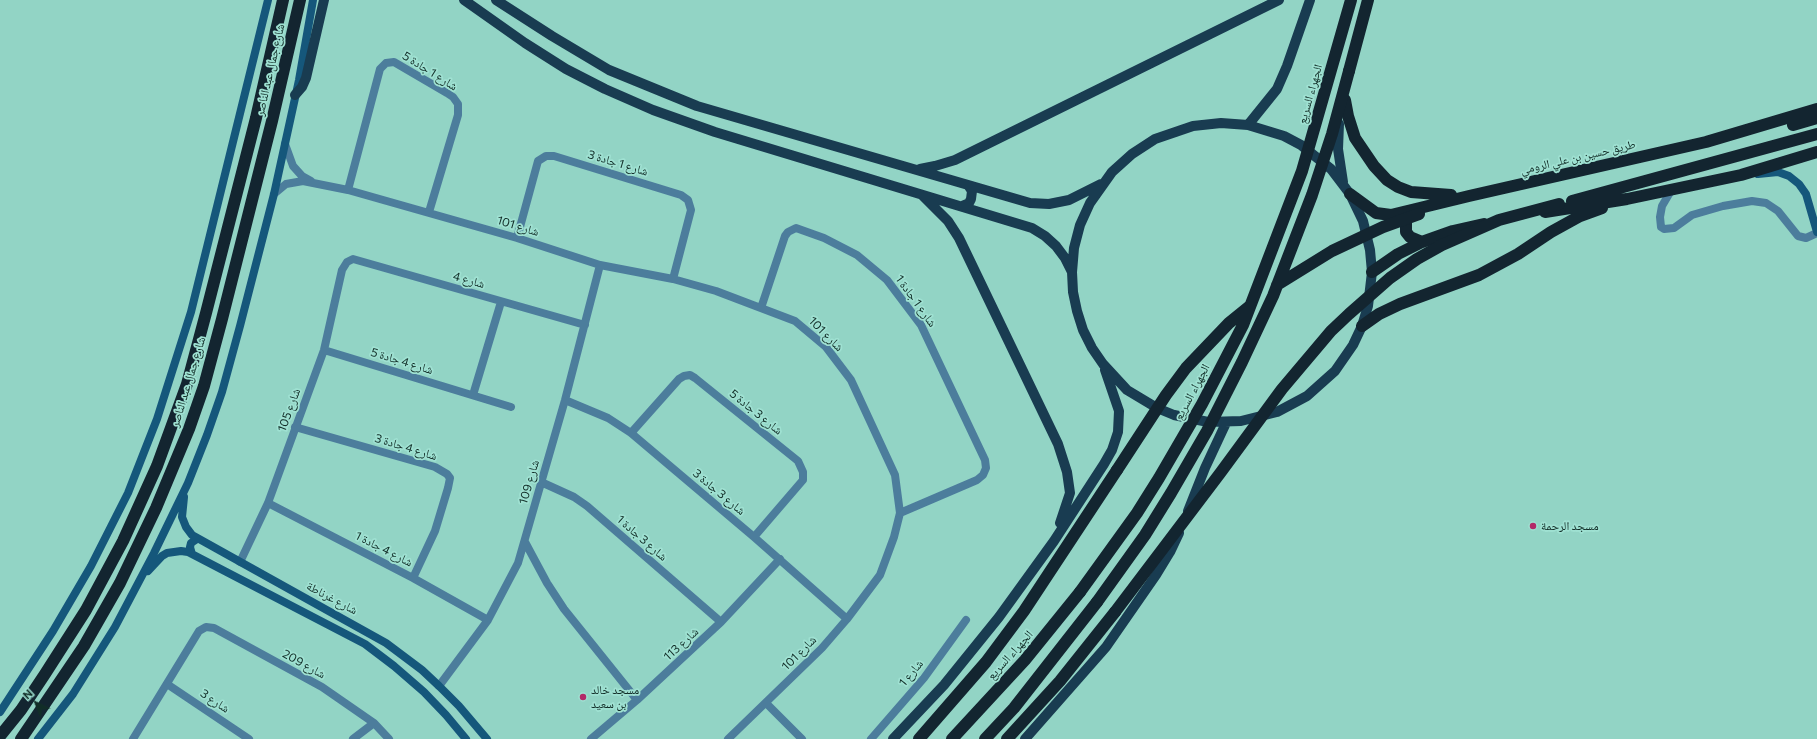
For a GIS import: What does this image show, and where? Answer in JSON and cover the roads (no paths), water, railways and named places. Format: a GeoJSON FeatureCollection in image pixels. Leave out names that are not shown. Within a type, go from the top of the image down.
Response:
{"type":"FeatureCollection","features":[{"type":"Feature","properties":{"kind":"highway","name":"شارع جمال عبد الناصر"},"geometry":{"type":"LineString","coordinates":[[0,736],[29,698],[86,610],[123,541],[157,466],[187,384],[256,118],[282,0]]}},
{"type":"Feature","properties":{"kind":"highway","name":"شارع جمال عبد الناصر"},"geometry":{"type":"LineString","coordinates":[[20,739],[84,646],[139,546],[171,476],[204,386],[272,121],[300,0]]}},
{"type":"Feature","properties":{"kind":"highway","name":"الجهراء السريع"},"geometry":{"type":"LineString","coordinates":[[952,739],[1029,655],[1080,592],[1137,514],[1202,404],[1243,325],[1302,171],[1351,0]]}},
{"type":"Feature","properties":{"kind":"highway"},"geometry":{"type":"LineString","coordinates":[[985,739],[1023,697],[1097,602],[1145,535],[1190,461],[1231,386],[1273,296],[1322,165],[1368,0]]}},
{"type":"Feature","properties":{"kind":"highway"},"geometry":{"type":"LineString","coordinates":[[1345,100],[1350,126],[1355,138],[1374,166],[1388,180],[1398,187],[1411,192],[1429,195],[1469,196]]}},
{"type":"Feature","properties":{"kind":"highway","name":"طريق حسين بن علي الرومي"},"geometry":{"type":"LineString","coordinates":[[1346,189],[1366,207],[1381,215],[1417,212],[1469,196],[1706,142],[1817,109]]}},
{"type":"Feature","properties":{"kind":"highway"},"geometry":{"type":"LineString","coordinates":[[919,739],[986,662],[1024,611],[1166,395],[1186,368],[1238,315],[1287,278],[1332,251],[1417,212],[1708,148],[1817,118]]}},
{"type":"Feature","properties":{"kind":"highway"},"geometry":{"type":"LineString","coordinates":[[1007,739],[1060,681],[1222,472],[1282,389],[1331,331],[1390,278],[1417,259],[1442,245],[1499,220],[1742,156],[1817,134]]}},
{"type":"Feature","properties":{"kind":"highway"},"geometry":{"type":"LineString","coordinates":[[1372,272],[1398,254],[1422,242],[1474,226],[1627,199],[1741,175],[1817,152]]}},
{"type":"Feature","properties":{"kind":"highway"},"geometry":{"type":"LineString","coordinates":[[1362,326],[1379,314],[1400,304],[1479,275],[1518,254],[1551,232],[1580,216],[1627,199]]}},
{"type":"Feature","properties":{"kind":"highway"},"geometry":{"type":"LineString","coordinates":[[1417,212],[1406,219],[1406,232],[1410,237],[1422,242]]}},
{"type":"Feature","properties":{"kind":"main road"},"geometry":{"type":"LineString","coordinates":[[0,712],[49,638],[91,566],[128,492],[155,426],[191,312],[268,0]]}},
{"type":"Feature","properties":{"kind":"main road"},"geometry":{"type":"LineString","coordinates":[[38,739],[73,694],[95,661],[139,582],[188,483],[207,435],[222,392],[274,194],[313,0]]}},
{"type":"Feature","properties":{"kind":"main road"},"geometry":{"type":"LineString","coordinates":[[295,95],[302,87],[306,78],[324,0]]}},
{"type":"Feature","properties":{"kind":"main road"},"geometry":{"type":"LineString","coordinates":[[464,0],[566,69],[605,89],[653,110],[715,132],[1025,226],[1039,232],[1056,246],[1065,258],[1072,272]]}},
{"type":"Feature","properties":{"kind":"main road"},"geometry":{"type":"LineString","coordinates":[[496,0],[609,70],[704,108],[1030,203],[1049,204],[1070,200],[1103,183]]}},
{"type":"Feature","properties":{"kind":"main road"},"geometry":{"type":"LineString","coordinates":[[914,169],[935,166],[955,160],[1280,0]]}},
{"type":"Feature","properties":{"kind":"main road"},"geometry":{"type":"LineString","coordinates":[[1248,125],[1277,89],[1287,66],[1310,0]]}},
{"type":"Feature","properties":{"kind":"main road"},"geometry":{"type":"LineString","coordinates":[[1346,189],[1339,161],[1337,137],[1345,100],[1374,0]]}},
{"type":"Feature","properties":{"kind":"main road"},"geometry":{"type":"LineString","coordinates":[[1207,124],[1248,125],[1284,136],[1301,145],[1317,156],[1346,189],[1357,207],[1368,236],[1372,272],[1368,306],[1362,326],[1353,345],[1342,362],[1326,380],[1307,396],[1277,412],[1256,419],[1226,423],[1191,420],[1157,408],[1127,390],[1103,364],[1092,348],[1077,311],[1073,292],[1072,272],[1074,248],[1080,225],[1090,203],[1103,183],[1132,154],[1167,134],[1207,124]]}},
{"type":"Feature","properties":{"kind":"main road"},"geometry":{"type":"LineString","coordinates":[[1741,175],[1778,172],[1789,176],[1799,184],[1806,194],[1817,233]]}},
{"type":"Feature","properties":{"kind":"main road"},"geometry":{"type":"LineString","coordinates":[[962,206],[966,205],[971,199],[972,191],[968,185]]}},
{"type":"Feature","properties":{"kind":"main road"},"geometry":{"type":"LineString","coordinates":[[922,194],[942,213],[954,229],[1058,444],[1067,472],[1070,493],[1066,510],[1054,541]]}},
{"type":"Feature","properties":{"kind":"main road"},"geometry":{"type":"LineString","coordinates":[[894,739],[944,685],[989,629],[1054,541],[1112,450],[1118,432],[1119,412],[1103,364]]}},
{"type":"Feature","properties":{"kind":"main road"},"geometry":{"type":"LineString","coordinates":[[1025,739],[1106,647],[1156,575],[1170,552],[1207,462],[1226,423]]}},
{"type":"Feature","properties":{"kind":"main road","name":"شارع غرناطة"},"geometry":{"type":"LineString","coordinates":[[188,483],[183,503],[182,517],[186,528],[197,539],[386,643],[404,656],[439,686],[459,706],[487,739]]}},
{"type":"Feature","properties":{"kind":"main road"},"geometry":{"type":"LineString","coordinates":[[192,554],[190,547],[193,540],[197,539]]}},
{"type":"Feature","properties":{"kind":"main road"},"geometry":{"type":"LineString","coordinates":[[139,582],[154,564],[168,553],[181,551],[192,554],[364,644],[394,666],[446,714],[466,739]]}},
{"type":"Feature","properties":{"kind":"main road"},"geometry":{"type":"LineString","coordinates":[[378,654],[385,650],[386,643]]}},
{"type":"Feature","properties":{"kind":"main road"},"geometry":{"type":"LineString","coordinates":[[394,666],[396,657],[404,656]]}},
{"type":"Feature","properties":{"kind":"street","name":"شارع 1 جادة 5"},"geometry":{"type":"LineString","coordinates":[[348,190],[380,70],[386,63],[394,62],[447,93],[453,97],[458,104],[458,115],[428,212]]}},
{"type":"Feature","properties":{"kind":"street","name":"شارع 101"},"geometry":{"type":"LineString","coordinates":[[285,144],[289,158],[297,171],[315,183]]}},
{"type":"Feature","properties":{"kind":"street","name":"شارع 1 جادة 3"},"geometry":{"type":"LineString","coordinates":[[517,238],[538,161],[546,156],[554,156],[681,194],[688,200],[691,210],[673,279]]}},
{"type":"Feature","properties":{"kind":"street","name":"شارع 101"},"geometry":{"type":"LineString","coordinates":[[274,194],[280,188],[290,183],[303,181],[348,190],[517,238],[600,264],[673,279],[716,291],[795,321],[826,347],[851,380],[895,475],[900,513],[894,537],[880,575],[822,648],[728,739]]}},
{"type":"Feature","properties":{"kind":"street"},"geometry":{"type":"LineString","coordinates":[[1672,189],[1662,206],[1660,217],[1661,227],[1664,229],[1674,228],[1692,216],[1722,206],[1752,201],[1766,203],[1778,210],[1798,236],[1806,238],[1817,233]]}},
{"type":"Feature","properties":{"kind":"street","name":"شارع 1 جادة 1"},"geometry":{"type":"LineString","coordinates":[[761,308],[785,236],[788,232],[796,228],[824,238],[857,255],[887,280],[921,325],[984,460],[986,468],[983,475],[977,480],[900,513]]}},
{"type":"Feature","properties":{"kind":"street","name":"شارع 4"},"geometry":{"type":"LineString","coordinates":[[347,262],[353,259],[585,325]]}},
{"type":"Feature","properties":{"kind":"street","name":"شارع 105"},"geometry":{"type":"LineString","coordinates":[[240,562],[268,503],[324,350],[342,270],[347,262]]}},
{"type":"Feature","properties":{"kind":"street","name":"شارع 109"},"geometry":{"type":"LineString","coordinates":[[439,686],[488,620],[518,563],[565,400],[600,264]]}},
{"type":"Feature","properties":{"kind":"street"},"geometry":{"type":"LineString","coordinates":[[473,395],[501,302]]}},
{"type":"Feature","properties":{"kind":"street","name":"شارع 4 جادة 5"},"geometry":{"type":"LineString","coordinates":[[324,350],[511,407]]}},
{"type":"Feature","properties":{"kind":"street","name":"شارع 3 جادة 5"},"geometry":{"type":"LineString","coordinates":[[631,433],[679,379],[684,376],[690,376],[695,378],[798,461],[802,468],[803,480],[754,537]]}},
{"type":"Feature","properties":{"kind":"street","name":"شارع 3 جادة 3"},"geometry":{"type":"LineString","coordinates":[[565,400],[608,418],[631,433],[780,559],[847,618]]}},
{"type":"Feature","properties":{"kind":"street","name":"شارع 4 جادة 3"},"geometry":{"type":"LineString","coordinates":[[295,427],[435,468],[447,474],[450,478],[450,482],[435,531],[413,578]]}},
{"type":"Feature","properties":{"kind":"street","name":"شارع 3 جادة 1"},"geometry":{"type":"LineString","coordinates":[[541,482],[574,497],[587,506],[721,622]]}},
{"type":"Feature","properties":{"kind":"street","name":"شارع 4 جادة 1"},"geometry":{"type":"LineString","coordinates":[[268,503],[413,578],[488,620]]}},
{"type":"Feature","properties":{"kind":"street"},"geometry":{"type":"LineString","coordinates":[[525,542],[558,600],[637,700]]}},
{"type":"Feature","properties":{"kind":"street","name":"شارع 113"},"geometry":{"type":"LineString","coordinates":[[591,739],[637,700],[721,622],[780,559]]}},
{"type":"Feature","properties":{"kind":"street","name":"شارع 1"},"geometry":{"type":"LineString","coordinates":[[871,739],[924,678],[966,620]]}},
{"type":"Feature","properties":{"kind":"street","name":"شارع 209"},"geometry":{"type":"LineString","coordinates":[[167,684],[199,631],[206,627],[214,628],[322,687],[374,723],[389,739]]}},
{"type":"Feature","properties":{"kind":"street"},"geometry":{"type":"LineString","coordinates":[[133,739],[167,684]]}},
{"type":"Feature","properties":{"kind":"street","name":"شارع 3"},"geometry":{"type":"LineString","coordinates":[[167,684],[249,739]]}},
{"type":"Feature","properties":{"kind":"street"},"geometry":{"type":"LineString","coordinates":[[766,703],[802,739]]}},
{"type":"Feature","properties":{"kind":"street"},"geometry":{"type":"LineString","coordinates":[[353,739],[374,723]]}},
{"type":"Feature","properties":{"kind":"place","name":"مسجد الرحمة"},"geometry":{"type":"Point","coordinates":[1533,526]}},
{"type":"Feature","properties":{"kind":"place","name":"مسجد خالد بن سعيد"},"geometry":{"type":"Point","coordinates":[583,697]}}]}
